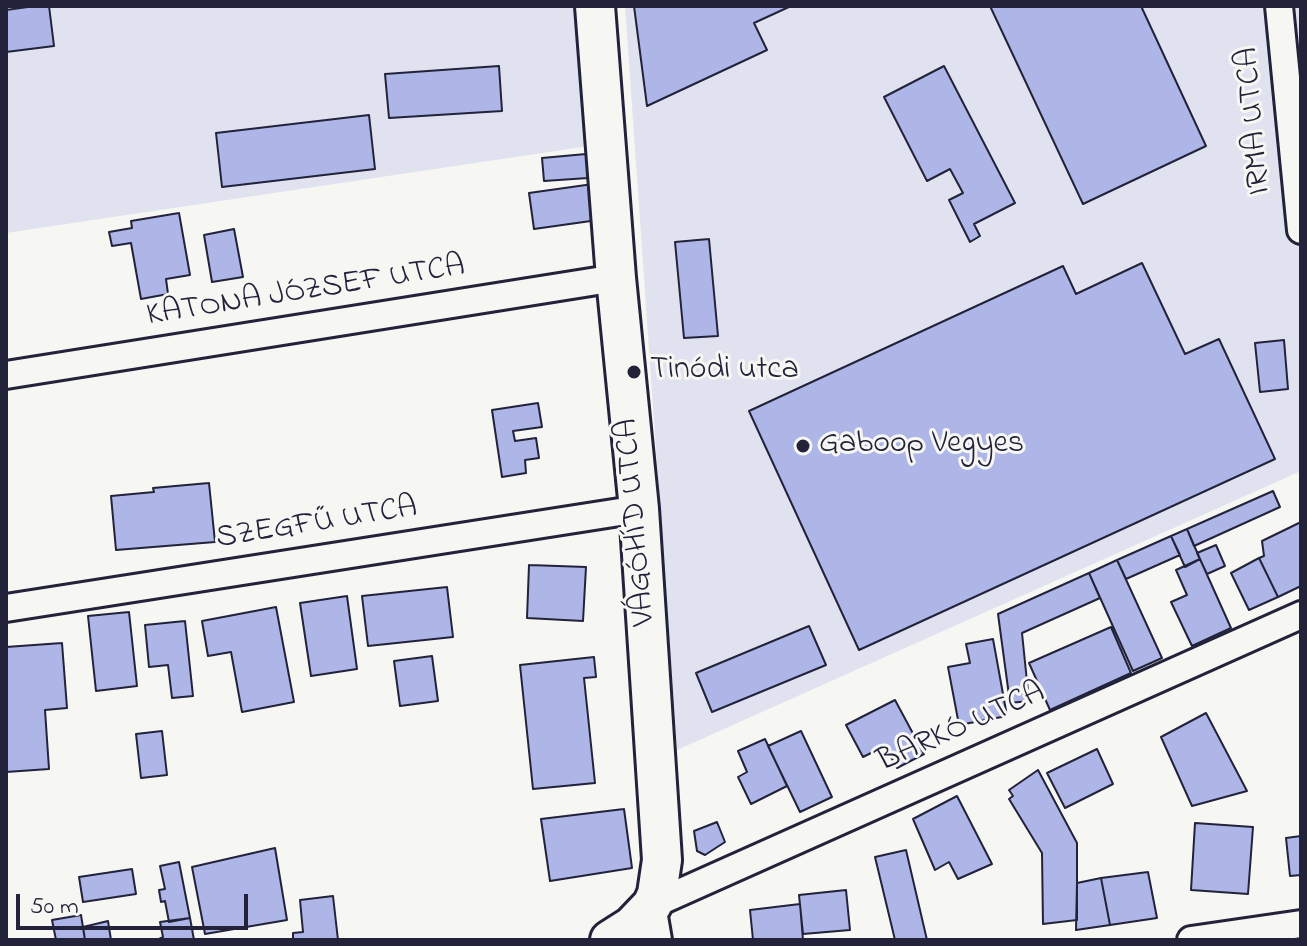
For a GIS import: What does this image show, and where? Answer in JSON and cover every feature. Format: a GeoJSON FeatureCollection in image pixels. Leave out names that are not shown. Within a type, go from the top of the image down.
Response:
{"type":"FeatureCollection","features":[{"type":"Feature","properties":{"kind":"street","name":"VÁGÓHÍD UTCA"},"geometry":{"type":"LineString","coordinates":[[595,6],[616,278],[639,509],[662,860],[655,922]]}},
{"type":"Feature","properties":{"kind":"street","name":"IRMA UTCA"},"geometry":{"type":"LineString","coordinates":[[1279,6],[1301,230]]}},
{"type":"Feature","properties":{"kind":"street","name":"KATONA JÓZSEF UTCA"},"geometry":{"type":"LineString","coordinates":[[6,375],[616,278]]}},
{"type":"Feature","properties":{"kind":"street","name":"SZEGFŰ UTCA"},"geometry":{"type":"LineString","coordinates":[[6,608],[639,509]]}},
{"type":"Feature","properties":{"kind":"street","name":"BARKÓ UTCA"},"geometry":{"type":"LineString","coordinates":[[655,922],[1301,615]]}},
{"type":"Feature","properties":{"kind":"street"},"geometry":{"type":"LineString","coordinates":[[610,940],[632,926],[655,922]]}},
{"type":"Feature","properties":{"kind":"street"},"geometry":{"type":"LineString","coordinates":[[1191,940],[1301,924]]}},
{"type":"Feature","properties":{"kind":"shaded area"},"geometry":{"type":"Polygon","coordinates":[[[6,6],[577,6],[589,146],[6,233],[6,6]]]}},
{"type":"Feature","properties":{"kind":"shaded area"},"geometry":{"type":"Polygon","coordinates":[[[625,6],[1301,6],[1301,471],[677,750],[625,6]]]}},
{"type":"Feature","properties":{"kind":"building"},"geometry":{"type":"Polygon","coordinates":[[[49,6],[54,46],[6,52],[6,10],[49,6]]]}},
{"type":"Feature","properties":{"kind":"building"},"geometry":{"type":"Polygon","coordinates":[[[634,6],[791,6],[754,23],[767,50],[647,106],[634,6]]]}},
{"type":"Feature","properties":{"kind":"building"},"geometry":{"type":"Polygon","coordinates":[[[990,6],[1141,6],[1206,146],[1083,204],[990,6]]]}},
{"type":"Feature","properties":{"kind":"building"},"geometry":{"type":"Polygon","coordinates":[[[499,66],[502,111],[389,118],[385,74],[499,66]]]}},
{"type":"Feature","properties":{"kind":"building"},"geometry":{"type":"Polygon","coordinates":[[[944,66],[1015,203],[974,224],[980,236],[970,242],[949,200],[963,193],[950,169],[927,181],[884,97],[944,66]]]}},
{"type":"Feature","properties":{"kind":"building"},"geometry":{"type":"Polygon","coordinates":[[[369,115],[375,169],[222,187],[216,133],[369,115]]]}},
{"type":"Feature","properties":{"kind":"building"},"geometry":{"type":"Polygon","coordinates":[[[586,154],[588,178],[544,181],[542,158],[586,154]]]}},
{"type":"Feature","properties":{"kind":"building"},"geometry":{"type":"Polygon","coordinates":[[[593,184],[598,220],[534,229],[529,193],[593,184]]]}},
{"type":"Feature","properties":{"kind":"building"},"geometry":{"type":"Polygon","coordinates":[[[179,213],[190,275],[166,279],[168,294],[141,299],[131,243],[112,246],[109,232],[132,228],[131,221],[179,213]]]}},
{"type":"Feature","properties":{"kind":"building"},"geometry":{"type":"Polygon","coordinates":[[[234,229],[243,277],[212,282],[204,235],[234,229]]]}},
{"type":"Feature","properties":{"kind":"building"},"geometry":{"type":"Polygon","coordinates":[[[709,239],[718,336],[684,338],[675,242],[709,239]]]}},
{"type":"Feature","properties":{"kind":"building"},"geometry":{"type":"Polygon","coordinates":[[[1142,263],[1185,354],[1219,339],[1275,459],[859,650],[749,411],[1063,266],[1076,294],[1142,263]]]}},
{"type":"Feature","properties":{"kind":"building"},"geometry":{"type":"Polygon","coordinates":[[[1284,340],[1288,389],[1260,392],[1255,343],[1284,340]]]}},
{"type":"Feature","properties":{"kind":"building"},"geometry":{"type":"Polygon","coordinates":[[[538,403],[542,427],[513,431],[515,441],[536,438],[539,458],[525,460],[526,473],[502,477],[492,410],[538,403]]]}},
{"type":"Feature","properties":{"kind":"building"},"geometry":{"type":"Polygon","coordinates":[[[209,483],[215,542],[116,550],[111,496],[154,492],[153,488],[209,483]]]}},
{"type":"Feature","properties":{"kind":"building"},"geometry":{"type":"Polygon","coordinates":[[[1273,491],[1280,507],[1194,546],[1187,529],[1273,491]]]}},
{"type":"Feature","properties":{"kind":"building"},"geometry":{"type":"Polygon","coordinates":[[[1301,522],[1301,586],[1278,597],[1259,558],[1264,556],[1262,541],[1301,522]]]}},
{"type":"Feature","properties":{"kind":"building"},"geometry":{"type":"Polygon","coordinates":[[[1187,529],[1200,559],[1185,567],[1171,536],[1187,529]]]}},
{"type":"Feature","properties":{"kind":"building"},"geometry":{"type":"Polygon","coordinates":[[[1171,536],[1180,555],[1126,579],[1117,560],[1171,536]]]}},
{"type":"Feature","properties":{"kind":"building"},"geometry":{"type":"Polygon","coordinates":[[[1216,545],[1225,566],[1207,574],[1197,553],[1216,545]]]}},
{"type":"Feature","properties":{"kind":"building"},"geometry":{"type":"Polygon","coordinates":[[[1259,558],[1278,597],[1249,610],[1231,573],[1259,558]]]}},
{"type":"Feature","properties":{"kind":"building"},"geometry":{"type":"Polygon","coordinates":[[[1200,559],[1231,628],[1192,646],[1171,602],[1187,595],[1176,570],[1200,559]]]}},
{"type":"Feature","properties":{"kind":"building"},"geometry":{"type":"Polygon","coordinates":[[[1117,560],[1162,658],[1133,671],[1089,573],[1117,560]]]}},
{"type":"Feature","properties":{"kind":"building"},"geometry":{"type":"Polygon","coordinates":[[[529,565],[586,567],[583,621],[527,618],[529,565]]]}},
{"type":"Feature","properties":{"kind":"building"},"geometry":{"type":"Polygon","coordinates":[[[1089,573],[1100,598],[1022,633],[1029,701],[1010,703],[998,614],[1089,573]]]}},
{"type":"Feature","properties":{"kind":"building"},"geometry":{"type":"Polygon","coordinates":[[[447,587],[453,637],[368,646],[362,596],[447,587]]]}},
{"type":"Feature","properties":{"kind":"building"},"geometry":{"type":"Polygon","coordinates":[[[347,596],[357,669],[311,676],[300,603],[347,596]]]}},
{"type":"Feature","properties":{"kind":"building"},"geometry":{"type":"Polygon","coordinates":[[[276,607],[294,702],[242,712],[231,652],[208,656],[202,621],[276,607]]]}},
{"type":"Feature","properties":{"kind":"building"},"geometry":{"type":"Polygon","coordinates":[[[129,612],[137,686],[96,691],[88,616],[129,612]]]}},
{"type":"Feature","properties":{"kind":"building"},"geometry":{"type":"Polygon","coordinates":[[[185,621],[193,696],[172,698],[168,665],[149,667],[145,625],[185,621]]]}},
{"type":"Feature","properties":{"kind":"building"},"geometry":{"type":"Polygon","coordinates":[[[809,626],[826,665],[712,712],[696,673],[809,626]]]}},
{"type":"Feature","properties":{"kind":"building"},"geometry":{"type":"Polygon","coordinates":[[[1111,627],[1131,673],[1050,710],[1029,663],[1111,627]]]}},
{"type":"Feature","properties":{"kind":"building"},"geometry":{"type":"Polygon","coordinates":[[[993,639],[1007,716],[959,725],[948,667],[970,663],[966,644],[993,639]]]}},
{"type":"Feature","properties":{"kind":"building"},"geometry":{"type":"Polygon","coordinates":[[[62,643],[67,708],[45,710],[49,769],[6,772],[6,647],[62,643]]]}},
{"type":"Feature","properties":{"kind":"building"},"geometry":{"type":"Polygon","coordinates":[[[432,656],[438,701],[400,706],[394,661],[432,656]]]}},
{"type":"Feature","properties":{"kind":"building"},"geometry":{"type":"Polygon","coordinates":[[[594,657],[596,677],[584,678],[595,783],[533,789],[520,665],[594,657]]]}},
{"type":"Feature","properties":{"kind":"building"},"geometry":{"type":"Polygon","coordinates":[[[895,700],[924,754],[897,768],[885,746],[863,757],[846,725],[895,700]]]}},
{"type":"Feature","properties":{"kind":"building"},"geometry":{"type":"Polygon","coordinates":[[[1206,713],[1247,791],[1192,806],[1161,737],[1206,713]]]}},
{"type":"Feature","properties":{"kind":"building"},"geometry":{"type":"Polygon","coordinates":[[[162,731],[167,775],[141,778],[136,734],[162,731]]]}},
{"type":"Feature","properties":{"kind":"building"},"geometry":{"type":"Polygon","coordinates":[[[801,731],[832,797],[800,812],[768,746],[801,731]]]}},
{"type":"Feature","properties":{"kind":"building"},"geometry":{"type":"Polygon","coordinates":[[[765,739],[787,786],[751,804],[738,777],[747,772],[738,751],[765,739]]]}},
{"type":"Feature","properties":{"kind":"building"},"geometry":{"type":"Polygon","coordinates":[[[1097,749],[1113,784],[1065,808],[1047,773],[1097,749]]]}},
{"type":"Feature","properties":{"kind":"building"},"geometry":{"type":"Polygon","coordinates":[[[1038,770],[1077,843],[1077,920],[1043,924],[1042,853],[1009,799],[1013,796],[1009,790],[1038,770]]]}},
{"type":"Feature","properties":{"kind":"building"},"geometry":{"type":"Polygon","coordinates":[[[957,796],[992,864],[958,879],[949,862],[935,870],[913,819],[957,796]]]}},
{"type":"Feature","properties":{"kind":"building"},"geometry":{"type":"Polygon","coordinates":[[[624,809],[632,868],[550,881],[541,819],[624,809]]]}},
{"type":"Feature","properties":{"kind":"building"},"geometry":{"type":"Polygon","coordinates":[[[717,822],[725,842],[705,855],[697,851],[694,831],[717,822]]]}},
{"type":"Feature","properties":{"kind":"building"},"geometry":{"type":"Polygon","coordinates":[[[1195,823],[1253,827],[1248,894],[1191,890],[1195,823]]]}},
{"type":"Feature","properties":{"kind":"building"},"geometry":{"type":"Polygon","coordinates":[[[1301,836],[1301,875],[1290,876],[1286,838],[1301,836]]]}},
{"type":"Feature","properties":{"kind":"building"},"geometry":{"type":"Polygon","coordinates":[[[275,848],[287,920],[205,934],[192,867],[275,848]]]}},
{"type":"Feature","properties":{"kind":"building"},"geometry":{"type":"Polygon","coordinates":[[[906,850],[927,940],[895,940],[875,857],[906,850]]]}},
{"type":"Feature","properties":{"kind":"building"},"geometry":{"type":"Polygon","coordinates":[[[179,862],[190,918],[169,922],[165,901],[161,902],[159,890],[165,889],[160,866],[179,862]]]}},
{"type":"Feature","properties":{"kind":"building"},"geometry":{"type":"Polygon","coordinates":[[[132,869],[136,894],[83,902],[79,877],[132,869]]]}},
{"type":"Feature","properties":{"kind":"building"},"geometry":{"type":"Polygon","coordinates":[[[1148,872],[1157,918],[1110,925],[1101,878],[1148,872]]]}},
{"type":"Feature","properties":{"kind":"building"},"geometry":{"type":"Polygon","coordinates":[[[1101,878],[1110,925],[1076,930],[1077,883],[1101,878]]]}},
{"type":"Feature","properties":{"kind":"building"},"geometry":{"type":"Polygon","coordinates":[[[846,890],[850,930],[803,934],[799,895],[846,890]]]}},
{"type":"Feature","properties":{"kind":"building"},"geometry":{"type":"Polygon","coordinates":[[[333,896],[338,940],[293,940],[293,933],[303,932],[300,900],[333,896]]]}},
{"type":"Feature","properties":{"kind":"building"},"geometry":{"type":"Polygon","coordinates":[[[800,904],[803,940],[753,940],[750,910],[800,904]]]}},
{"type":"Feature","properties":{"kind":"building"},"geometry":{"type":"Polygon","coordinates":[[[81,915],[85,940],[56,940],[52,920],[81,915]]]}},
{"type":"Feature","properties":{"kind":"building"},"geometry":{"type":"Polygon","coordinates":[[[190,918],[194,940],[157,940],[163,937],[160,922],[190,918]]]}},
{"type":"Feature","properties":{"kind":"building"},"geometry":{"type":"Polygon","coordinates":[[[108,921],[111,940],[85,940],[83,927],[108,921]]]}},
{"type":"Feature","properties":{"kind":"place","name":"Tinódi utca"},"geometry":{"type":"Point","coordinates":[634,372]}},
{"type":"Feature","properties":{"kind":"place","name":"Gaboop Vegyes"},"geometry":{"type":"Point","coordinates":[803,446]}}]}
